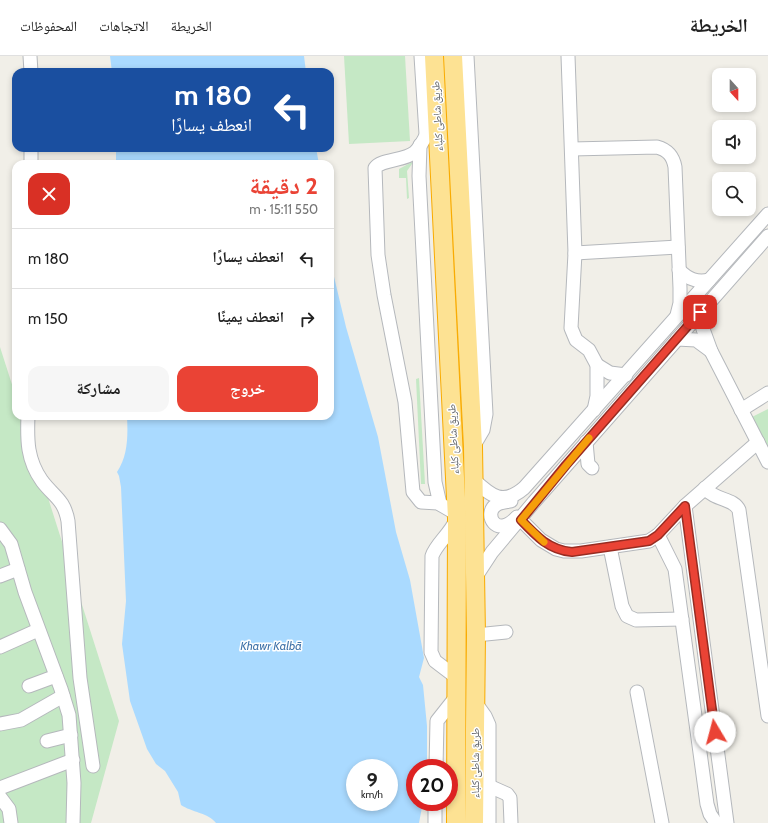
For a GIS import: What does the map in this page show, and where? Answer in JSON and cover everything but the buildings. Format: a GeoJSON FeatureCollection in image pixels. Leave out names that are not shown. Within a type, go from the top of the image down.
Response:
{"type":"FeatureCollection","features":[{"type":"Feature","properties":{"kind":"highway","name":"طريق شاطئ كلباء"},"geometry":{"type":"LineString","coordinates":[[434,56],[457,516],[456,823]]}},
{"type":"Feature","properties":{"kind":"highway","name":"طريق شاطئ كلباء"},"geometry":{"type":"LineString","coordinates":[[453,56],[474,480],[476,635],[474,823]]}},
{"type":"Feature","properties":{"kind":"highway"},"geometry":{"type":"LineString","coordinates":[[456,697],[464,723],[465,760],[467,766],[475,772]]}},
{"type":"Feature","properties":{"kind":"street"},"geometry":{"type":"LineString","coordinates":[[30,56],[31,68]]}},
{"type":"Feature","properties":{"kind":"street"},"geometry":{"type":"LineString","coordinates":[[421,56],[423,139],[419,176],[435,482],[440,504]]}},
{"type":"Feature","properties":{"kind":"street"},"geometry":{"type":"LineString","coordinates":[[467,56],[486,414],[483,430],[473,447]]}},
{"type":"Feature","properties":{"kind":"street"},"geometry":{"type":"LineString","coordinates":[[568,56],[575,253],[572,331],[576,340],[592,353],[597,365],[597,396],[594,410]]}},
{"type":"Feature","properties":{"kind":"street"},"geometry":{"type":"LineString","coordinates":[[437,113],[423,139],[409,156],[379,164],[375,168],[376,228],[384,295],[405,402],[413,492],[417,499],[421,502],[440,504],[457,516],[449,533],[435,549],[432,556],[431,652],[435,661],[456,677]]}},
{"type":"Feature","properties":{"kind":"street"},"geometry":{"type":"LineString","coordinates":[[572,149],[651,146],[662,148],[671,156],[675,168],[681,296],[676,317]]}},
{"type":"Feature","properties":{"kind":"street"},"geometry":{"type":"LineString","coordinates":[[534,502],[506,527],[496,525],[492,519],[492,510],[496,504],[519,498],[529,484],[768,214]]}},
{"type":"Feature","properties":{"kind":"street"},"geometry":{"type":"LineString","coordinates":[[475,578],[492,552],[521,520],[534,502],[768,236]]}},
{"type":"Feature","properties":{"kind":"street"},"geometry":{"type":"LineString","coordinates":[[575,253],[678,247]]}},
{"type":"Feature","properties":{"kind":"street"},"geometry":{"type":"LineString","coordinates":[[679,270],[692,280],[701,282],[709,280]]}},
{"type":"Feature","properties":{"kind":"street"},"geometry":{"type":"LineString","coordinates":[[700,312],[703,329],[711,351],[768,462]]}},
{"type":"Feature","properties":{"kind":"street"},"geometry":{"type":"LineString","coordinates":[[677,339],[696,340],[711,351]]}},
{"type":"Feature","properties":{"kind":"street"},"geometry":{"type":"LineString","coordinates":[[597,365],[610,373],[626,374]]}},
{"type":"Feature","properties":{"kind":"street"},"geometry":{"type":"LineString","coordinates":[[742,410],[768,393]]}},
{"type":"Feature","properties":{"kind":"street"},"geometry":{"type":"LineString","coordinates":[[28,420],[27,446],[30,459],[43,482],[60,499],[66,509],[80,678],[93,766]]}},
{"type":"Feature","properties":{"kind":"street"},"geometry":{"type":"LineString","coordinates":[[566,465],[590,466],[586,442]]}},
{"type":"Feature","properties":{"kind":"street"},"geometry":{"type":"LineString","coordinates":[[521,520],[541,540],[556,549],[572,552],[644,542],[658,535],[685,506],[758,442]]}},
{"type":"Feature","properties":{"kind":"street"},"geometry":{"type":"LineString","coordinates":[[474,480],[487,493],[503,498],[514,496],[529,484]]}},
{"type":"Feature","properties":{"kind":"street"},"geometry":{"type":"LineString","coordinates":[[705,488],[714,496],[734,503],[739,510],[768,716]]}},
{"type":"Feature","properties":{"kind":"street"},"geometry":{"type":"LineString","coordinates":[[685,506],[728,823]]}},
{"type":"Feature","properties":{"kind":"street"},"geometry":{"type":"LineString","coordinates":[[0,529],[11,544],[38,630],[69,715],[73,760],[73,823]]}},
{"type":"Feature","properties":{"kind":"street"},"geometry":{"type":"LineString","coordinates":[[658,535],[675,569],[707,804],[710,814],[716,823]]}},
{"type":"Feature","properties":{"kind":"street"},"geometry":{"type":"LineString","coordinates":[[610,547],[622,606],[627,616],[636,620],[682,619]]}},
{"type":"Feature","properties":{"kind":"street"},"geometry":{"type":"LineString","coordinates":[[0,576],[18,569]]}},
{"type":"Feature","properties":{"kind":"street"},"geometry":{"type":"LineString","coordinates":[[0,647],[38,630]]}},
{"type":"Feature","properties":{"kind":"street"},"geometry":{"type":"LineString","coordinates":[[476,635],[506,632]]}},
{"type":"Feature","properties":{"kind":"street"},"geometry":{"type":"LineString","coordinates":[[29,686],[56,676]]}},
{"type":"Feature","properties":{"kind":"street"},"geometry":{"type":"LineString","coordinates":[[637,692],[662,823]]}},
{"type":"Feature","properties":{"kind":"street"},"geometry":{"type":"LineString","coordinates":[[0,724],[21,720],[63,696]]}},
{"type":"Feature","properties":{"kind":"street"},"geometry":{"type":"LineString","coordinates":[[436,759],[437,721],[456,697]]}},
{"type":"Feature","properties":{"kind":"street"},"geometry":{"type":"LineString","coordinates":[[475,702],[485,716],[488,726],[489,823]]}},
{"type":"Feature","properties":{"kind":"street"},"geometry":{"type":"LineString","coordinates":[[47,741],[71,735]]}},
{"type":"Feature","properties":{"kind":"street"},"geometry":{"type":"LineString","coordinates":[[0,788],[73,760]]}},
{"type":"Feature","properties":{"kind":"street"},"geometry":{"type":"LineString","coordinates":[[489,786],[507,794],[511,800],[511,823]]}},
{"type":"Feature","properties":{"kind":"street"},"geometry":{"type":"LineString","coordinates":[[489,801],[502,793]]}},
{"type":"Feature","properties":{"kind":"street"},"geometry":{"type":"LineString","coordinates":[[0,797],[9,809],[11,823]]}},
{"type":"Feature","properties":{"kind":"street"},"geometry":{"type":"LineString","coordinates":[[435,811],[435,823]]}},
{"type":"Feature","properties":{"kind":"green space"},"geometry":{"type":"Polygon","coordinates":[[[344,56],[405,56],[410,141],[349,144],[344,56]]]}},
{"type":"Feature","properties":{"kind":"green space"},"geometry":{"type":"Polygon","coordinates":[[[414,161],[407,171],[409,198],[407,199],[406,178],[399,178],[399,169],[414,161]]]}},
{"type":"Feature","properties":{"kind":"green space"},"geometry":{"type":"Polygon","coordinates":[[[0,347],[12,384],[12,420],[23,420],[119,721],[91,823],[0,823],[0,347]]]}},
{"type":"Feature","properties":{"kind":"green space"},"geometry":{"type":"Polygon","coordinates":[[[419,378],[425,484],[421,484],[416,379],[419,378]]]}},
{"type":"Feature","properties":{"kind":"green space"},"geometry":{"type":"Polygon","coordinates":[[[768,409],[768,447],[752,417],[768,409]]]}},
{"type":"Feature","properties":{"kind":"water"},"geometry":{"type":"Polygon","coordinates":[[[110,56],[304,56],[306,68],[112,68],[110,56]]]}},
{"type":"Feature","properties":{"kind":"water"},"geometry":{"type":"Polygon","coordinates":[[[116,152],[317,152],[318,160],[116,160],[116,152]]]}},
{"type":"Feature","properties":{"kind":"water","name":"Khawr Kalbā"},"geometry":{"type":"Polygon","coordinates":[[[334,277],[346,327],[378,437],[396,532],[410,580],[424,658],[419,677],[423,685],[427,726],[427,759],[406,759],[406,811],[421,811],[419,823],[216,823],[209,817],[181,805],[178,792],[165,771],[156,764],[147,749],[130,701],[122,644],[126,601],[121,487],[117,472],[121,466],[125,453],[127,420],[334,420],[334,277]]]}},
{"type":"Feature","properties":{"kind":"slow traffic"},"geometry":{"type":"LineString","coordinates":[[544,542],[521,520],[534,502],[589,438]]}},
{"type":"Feature","properties":{"kind":"route"},"geometry":{"type":"LineString","coordinates":[[700,312],[534,502],[521,520],[548,545],[556,549],[572,552],[649,541],[658,535],[685,506],[715,732]]}}]}
